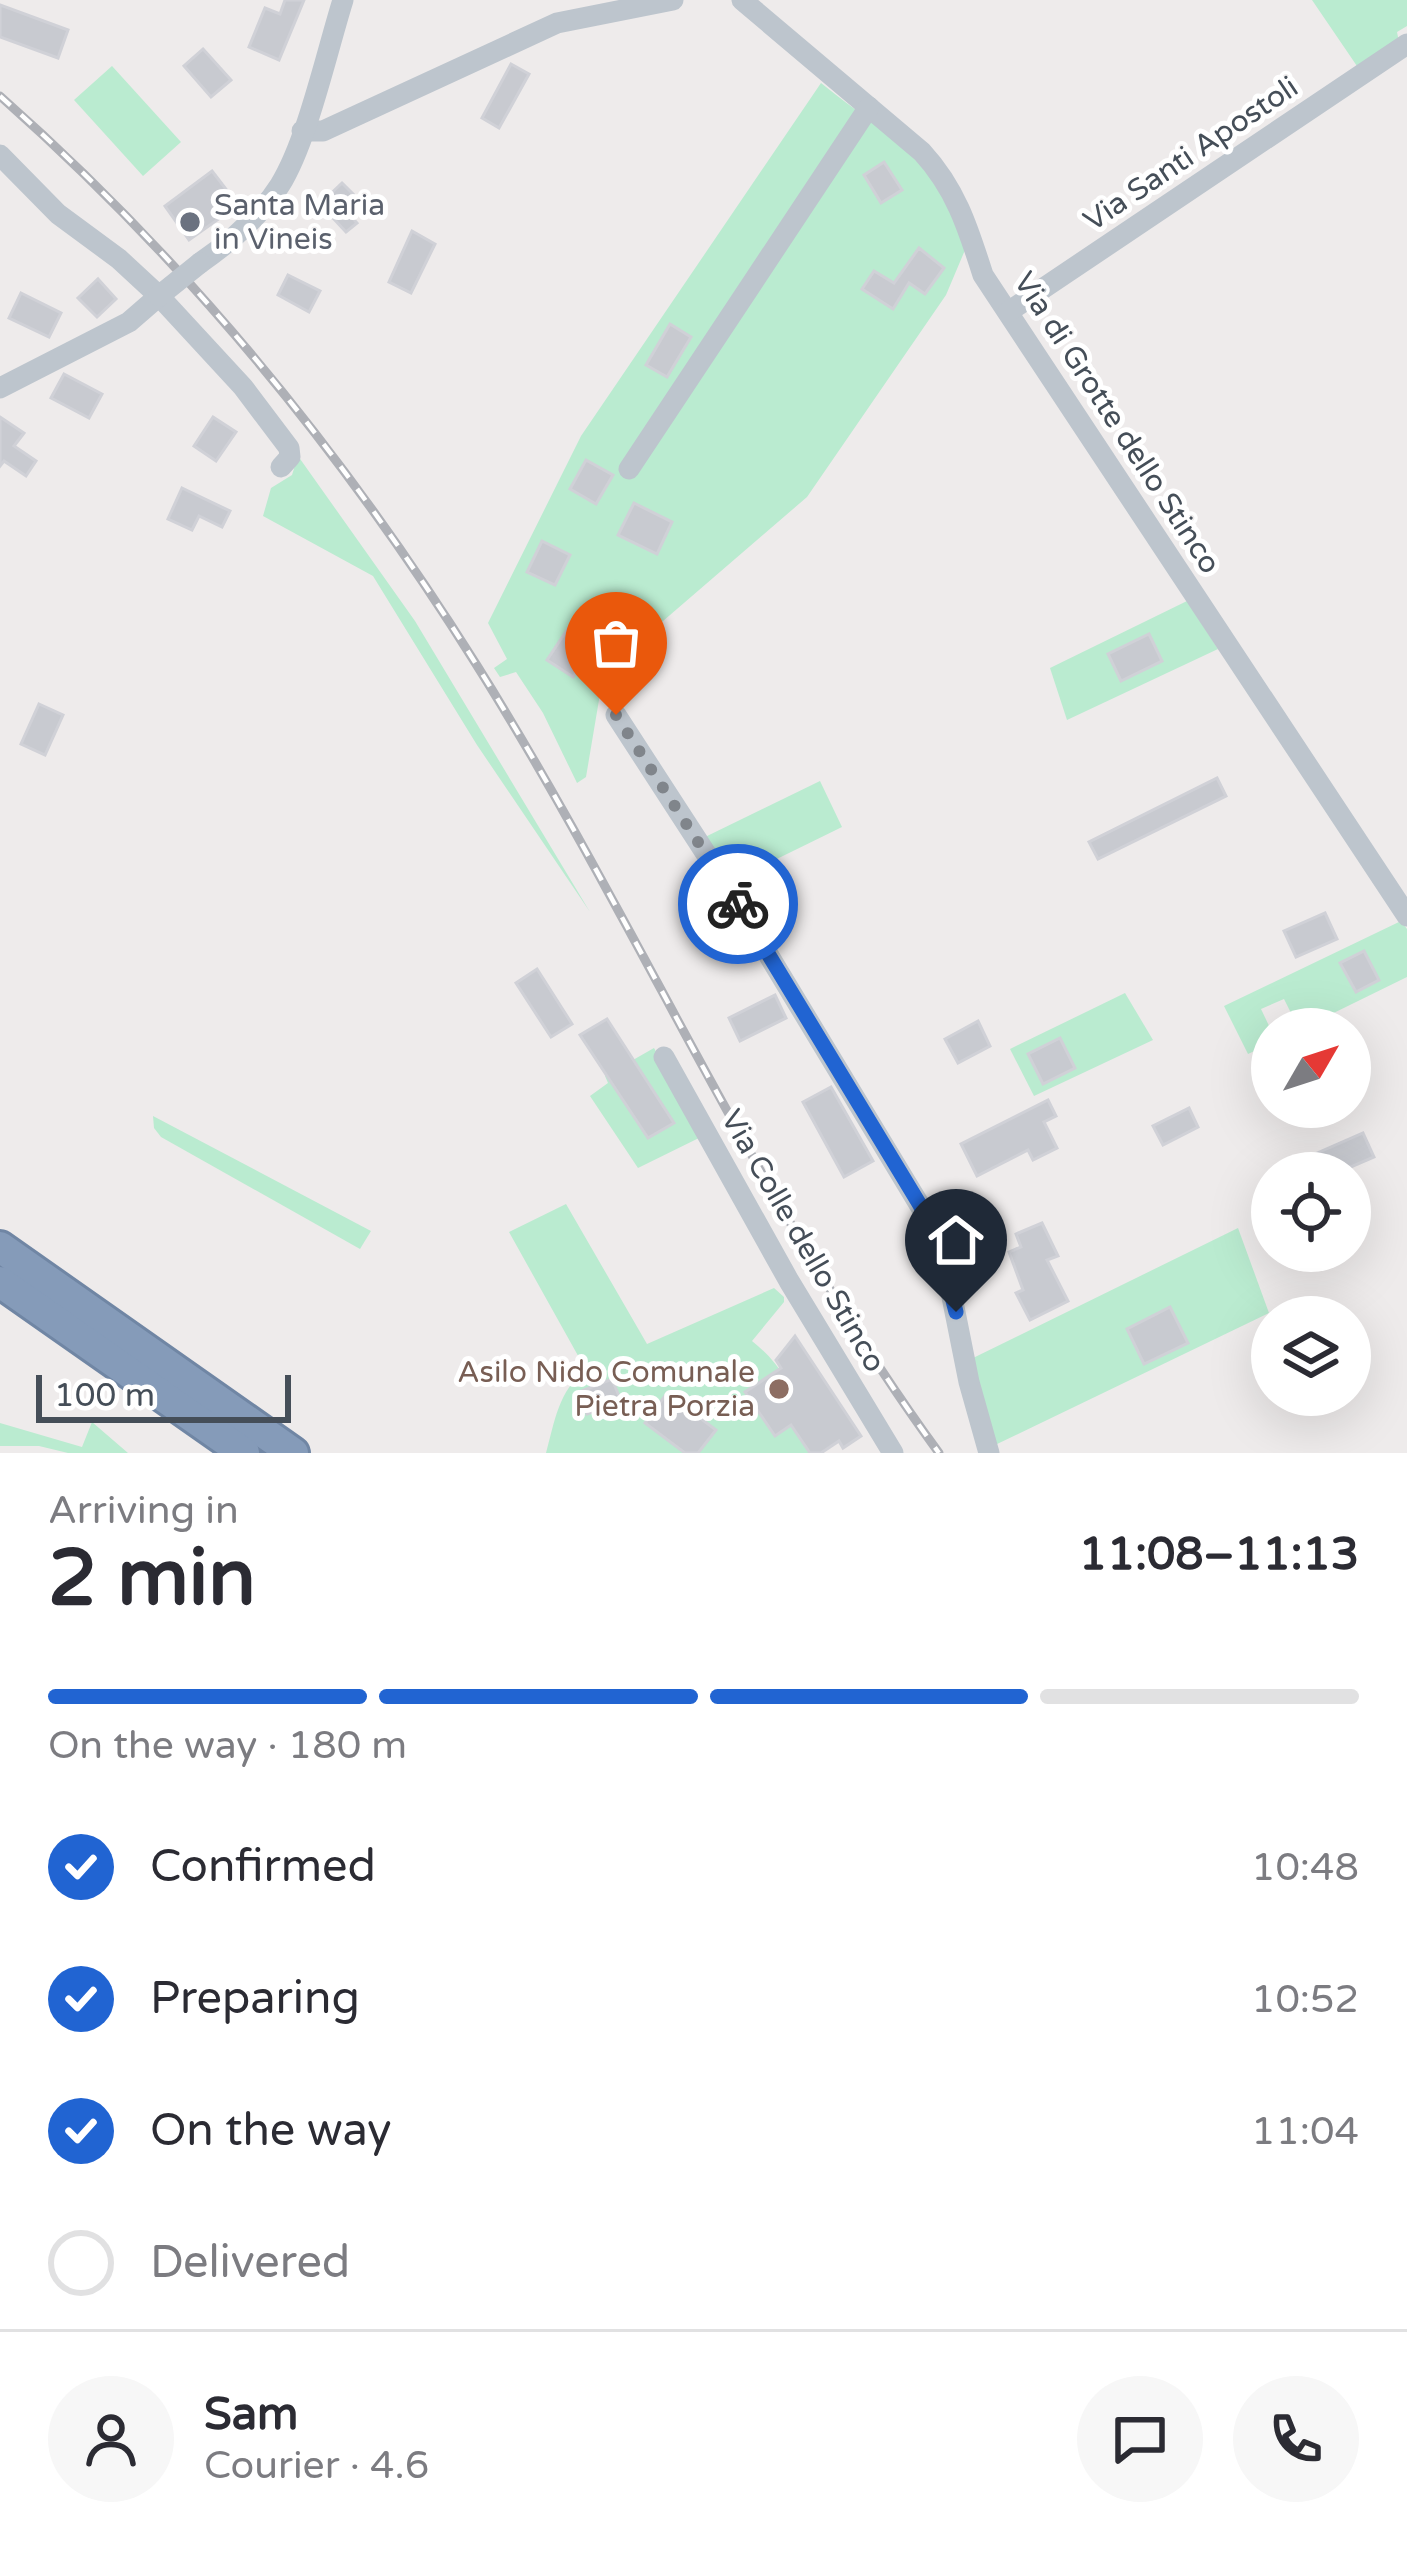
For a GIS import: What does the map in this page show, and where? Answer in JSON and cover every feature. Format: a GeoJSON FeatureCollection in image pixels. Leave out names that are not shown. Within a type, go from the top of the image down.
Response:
{"type":"FeatureCollection","features":[{"type":"Feature","properties":{"kind":"highway"},"geometry":{"type":"LineString","coordinates":[[0,1247],[293,1453]]}},
{"type":"Feature","properties":{"kind":"highway"},"geometry":{"type":"LineString","coordinates":[[0,1282],[244,1453]]}},
{"type":"Feature","properties":{"kind":"street"},"geometry":{"type":"LineString","coordinates":[[0,388],[129,322],[245,226],[280,185],[343,0]]}},
{"type":"Feature","properties":{"kind":"street"},"geometry":{"type":"LineString","coordinates":[[302,131],[323,131],[557,23],[673,0]]}},
{"type":"Feature","properties":{"kind":"street","name":"Via di Grotte dello Stinco"},"geometry":{"type":"LineString","coordinates":[[744,0],[944,176],[958,200],[983,275],[1407,916]]}},
{"type":"Feature","properties":{"kind":"street","name":"Via Santi Apostoli"},"geometry":{"type":"LineString","coordinates":[[1008,312],[1407,44]]}},
{"type":"Feature","properties":{"kind":"street"},"geometry":{"type":"LineString","coordinates":[[629,469],[869,107]]}},
{"type":"Feature","properties":{"kind":"street"},"geometry":{"type":"LineString","coordinates":[[0,155],[58,214],[159,296],[243,387],[287,445],[290,458],[281,467]]}},
{"type":"Feature","properties":{"kind":"street"},"geometry":{"type":"LineString","coordinates":[[616,715],[725,883],[925,1214],[946,1272],[989,1453]]}},
{"type":"Feature","properties":{"kind":"street","name":"Via Colle dello Stinco"},"geometry":{"type":"LineString","coordinates":[[664,1057],[789,1281],[893,1453]]}},
{"type":"Feature","properties":{"kind":"green space"},"geometry":{"type":"Polygon","coordinates":[[[1312,0],[1407,0],[1407,26],[1397,32],[1399,42],[1359,69],[1312,0]]]}},
{"type":"Feature","properties":{"kind":"green space"},"geometry":{"type":"Polygon","coordinates":[[[112,66],[181,142],[143,176],[74,100],[112,66]]]}},
{"type":"Feature","properties":{"kind":"green space"},"geometry":{"type":"Polygon","coordinates":[[[821,83],[888,135],[945,197],[965,250],[946,295],[807,497],[612,665],[600,694],[586,777],[577,783],[543,713],[516,672],[500,677],[494,668],[507,659],[488,623],[581,436],[821,83]],[[635,504],[619,535],[657,554],[672,522],[635,504]]]}},
{"type":"Feature","properties":{"kind":"green space"},"geometry":{"type":"Polygon","coordinates":[[[298,456],[415,621],[590,912],[477,745],[373,576],[263,516],[271,488],[292,475],[298,456]]]}},
{"type":"Feature","properties":{"kind":"green space"},"geometry":{"type":"Polygon","coordinates":[[[1187,601],[1218,649],[1067,720],[1050,668],[1187,601]]]}},
{"type":"Feature","properties":{"kind":"green space"},"geometry":{"type":"Polygon","coordinates":[[[820,781],[842,827],[730,882],[703,838],[820,781]]]}},
{"type":"Feature","properties":{"kind":"green space"},"geometry":{"type":"Polygon","coordinates":[[[1401,921],[1407,929],[1407,977],[1344,1008],[1288,1008],[1284,999],[1251,1008],[1248,1054],[1224,1006],[1401,921]]]}},
{"type":"Feature","properties":{"kind":"green space"},"geometry":{"type":"Polygon","coordinates":[[[1125,993],[1153,1040],[1034,1096],[1010,1049],[1125,993]]]}},
{"type":"Feature","properties":{"kind":"green space"},"geometry":{"type":"Polygon","coordinates":[[[654,1048],[703,1136],[638,1168],[590,1096],[608,1083],[605,1076],[654,1048]]]}},
{"type":"Feature","properties":{"kind":"green space"},"geometry":{"type":"Polygon","coordinates":[[[153,1116],[371,1231],[360,1249],[161,1137],[153,1116]]]}},
{"type":"Feature","properties":{"kind":"green space"},"geometry":{"type":"Polygon","coordinates":[[[566,1204],[647,1344],[774,1288],[784,1297],[752,1341],[788,1383],[810,1453],[546,1453],[563,1397],[586,1370],[509,1232],[566,1204]]]}},
{"type":"Feature","properties":{"kind":"green space"},"geometry":{"type":"Polygon","coordinates":[[[1238,1228],[1263,1296],[1251,1296],[1251,1322],[995,1445],[971,1359],[1238,1228]],[[1170,1308],[1128,1328],[1145,1364],[1187,1343],[1170,1308]]]}},
{"type":"Feature","properties":{"kind":"green space"},"geometry":{"type":"Polygon","coordinates":[[[92,1422],[128,1453],[0,1446],[0,1423],[82,1447],[92,1422]]]}},
{"type":"Feature","properties":{"kind":"building"},"geometry":{"type":"Polygon","coordinates":[[[285,0],[304,0],[279,60],[249,47],[265,8],[280,14],[285,0]]]}},
{"type":"Feature","properties":{"kind":"building"},"geometry":{"type":"Polygon","coordinates":[[[0,5],[68,30],[58,58],[0,37],[0,5]]]}},
{"type":"Feature","properties":{"kind":"building"},"geometry":{"type":"Polygon","coordinates":[[[203,49],[231,80],[211,97],[184,66],[203,49]]]}},
{"type":"Feature","properties":{"kind":"building"},"geometry":{"type":"Polygon","coordinates":[[[511,64],[529,74],[499,128],[482,118],[511,64]]]}},
{"type":"Feature","properties":{"kind":"building"},"geometry":{"type":"Polygon","coordinates":[[[884,162],[902,190],[881,203],[864,175],[884,162]]]}},
{"type":"Feature","properties":{"kind":"building"},"geometry":{"type":"Polygon","coordinates":[[[212,171],[232,197],[215,211],[220,218],[189,240],[165,206],[212,171]]]}},
{"type":"Feature","properties":{"kind":"building"},"geometry":{"type":"Polygon","coordinates":[[[342,183],[353,194],[341,205],[357,223],[346,232],[320,204],[342,183]]]}},
{"type":"Feature","properties":{"kind":"building"},"geometry":{"type":"Polygon","coordinates":[[[412,231],[435,244],[411,293],[389,282],[412,231]]]}},
{"type":"Feature","properties":{"kind":"building"},"geometry":{"type":"Polygon","coordinates":[[[919,248],[944,268],[925,294],[909,283],[893,309],[862,289],[874,271],[894,283],[919,248]]]}},
{"type":"Feature","properties":{"kind":"building"},"geometry":{"type":"Polygon","coordinates":[[[288,275],[320,291],[309,312],[278,295],[288,275]]]}},
{"type":"Feature","properties":{"kind":"building"},"geometry":{"type":"Polygon","coordinates":[[[98,279],[116,299],[97,317],[78,298],[98,279]]]}},
{"type":"Feature","properties":{"kind":"building"},"geometry":{"type":"Polygon","coordinates":[[[21,293],[61,313],[49,337],[9,318],[21,293]]]}},
{"type":"Feature","properties":{"kind":"building"},"geometry":{"type":"Polygon","coordinates":[[[670,324],[691,337],[667,377],[646,365],[670,324]]]}},
{"type":"Feature","properties":{"kind":"building"},"geometry":{"type":"Polygon","coordinates":[[[64,374],[102,394],[89,418],[51,398],[64,374]]]}},
{"type":"Feature","properties":{"kind":"building"},"geometry":{"type":"Polygon","coordinates":[[[0,417],[24,433],[14,446],[36,461],[26,476],[4,461],[0,466],[0,417]]]}},
{"type":"Feature","properties":{"kind":"building"},"geometry":{"type":"Polygon","coordinates":[[[213,417],[236,432],[216,461],[194,446],[213,417]]]}},
{"type":"Feature","properties":{"kind":"building"},"geometry":{"type":"Polygon","coordinates":[[[586,460],[613,475],[596,504],[570,489],[586,460]]]}},
{"type":"Feature","properties":{"kind":"building"},"geometry":{"type":"Polygon","coordinates":[[[182,488],[230,511],[222,527],[199,516],[192,530],[168,519],[182,488]]]}},
{"type":"Feature","properties":{"kind":"building"},"geometry":{"type":"Polygon","coordinates":[[[634,503],[672,522],[657,554],[618,535],[634,503]]]}},
{"type":"Feature","properties":{"kind":"building"},"geometry":{"type":"Polygon","coordinates":[[[542,541],[570,555],[555,585],[527,572],[542,541]]]}},
{"type":"Feature","properties":{"kind":"building"},"geometry":{"type":"Polygon","coordinates":[[[569,627],[595,644],[573,677],[547,660],[569,627]]]}},
{"type":"Feature","properties":{"kind":"building"},"geometry":{"type":"Polygon","coordinates":[[[1149,634],[1162,661],[1121,681],[1108,654],[1149,634]]]}},
{"type":"Feature","properties":{"kind":"building"},"geometry":{"type":"Polygon","coordinates":[[[39,704],[63,715],[45,755],[21,744],[39,704]]]}},
{"type":"Feature","properties":{"kind":"building"},"geometry":{"type":"Polygon","coordinates":[[[1217,778],[1226,796],[1098,859],[1089,842],[1217,778]]]}},
{"type":"Feature","properties":{"kind":"building"},"geometry":{"type":"Polygon","coordinates":[[[1325,913],[1337,939],[1296,957],[1284,931],[1325,913]]]}},
{"type":"Feature","properties":{"kind":"building"},"geometry":{"type":"Polygon","coordinates":[[[1364,951],[1379,980],[1356,992],[1340,963],[1364,951]]]}},
{"type":"Feature","properties":{"kind":"building"},"geometry":{"type":"Polygon","coordinates":[[[537,969],[572,1024],[551,1037],[516,983],[537,969]]]}},
{"type":"Feature","properties":{"kind":"building"},"geometry":{"type":"Polygon","coordinates":[[[775,995],[786,1018],[740,1041],[729,1018],[775,995]]]}},
{"type":"Feature","properties":{"kind":"building"},"geometry":{"type":"Polygon","coordinates":[[[607,1019],[674,1123],[648,1138],[580,1035],[607,1019]]]}},
{"type":"Feature","properties":{"kind":"building"},"geometry":{"type":"Polygon","coordinates":[[[978,1021],[990,1046],[958,1063],[945,1039],[978,1021]]]}},
{"type":"Feature","properties":{"kind":"building"},"geometry":{"type":"Polygon","coordinates":[[[1060,1038],[1075,1068],[1043,1084],[1028,1054],[1060,1038]]]}},
{"type":"Feature","properties":{"kind":"building"},"geometry":{"type":"Polygon","coordinates":[[[831,1087],[873,1161],[844,1177],[803,1102],[831,1087]]]}},
{"type":"Feature","properties":{"kind":"building"},"geometry":{"type":"Polygon","coordinates":[[[1048,1100],[1056,1116],[1044,1122],[1057,1148],[1033,1160],[1028,1150],[977,1176],[961,1144],[1048,1100]]]}},
{"type":"Feature","properties":{"kind":"building"},"geometry":{"type":"Polygon","coordinates":[[[1189,1108],[1198,1127],[1163,1145],[1153,1126],[1189,1108]]]}},
{"type":"Feature","properties":{"kind":"building"},"geometry":{"type":"Polygon","coordinates":[[[1363,1133],[1374,1157],[1371,1152],[1320,1152],[1363,1133]]]}},
{"type":"Feature","properties":{"kind":"building"},"geometry":{"type":"Polygon","coordinates":[[[1042,1223],[1058,1256],[1047,1260],[1068,1301],[1030,1320],[1016,1293],[1023,1290],[1009,1252],[1021,1247],[1016,1234],[1042,1223]]]}},
{"type":"Feature","properties":{"kind":"building"},"geometry":{"type":"Polygon","coordinates":[[[1170,1307],[1188,1343],[1144,1364],[1127,1329],[1170,1307]]]}},
{"type":"Feature","properties":{"kind":"building"},"geometry":{"type":"Polygon","coordinates":[[[795,1336],[861,1436],[843,1448],[839,1441],[821,1453],[810,1453],[791,1425],[775,1436],[745,1392],[781,1368],[776,1360],[795,1336]]]}},
{"type":"Feature","properties":{"kind":"building"},"geometry":{"type":"Polygon","coordinates":[[[612,1379],[621,1401],[587,1414],[579,1392],[612,1379]]]}},
{"type":"Feature","properties":{"kind":"building"},"geometry":{"type":"Polygon","coordinates":[[[667,1393],[716,1430],[698,1453],[685,1453],[645,1423],[667,1393]]]}},
{"type":"Feature","properties":{"kind":"railway"},"geometry":{"type":"LineString","coordinates":[[0,96],[69,159],[198,292],[316,435],[425,585],[535,762],[813,1261],[939,1453]]}},
{"type":"Feature","properties":{"kind":"way so far"},"geometry":{"type":"LineString","coordinates":[[616,715],[738,904]]}},
{"type":"Feature","properties":{"kind":"place","name":"Santa Maria in Vineis"},"geometry":{"type":"Point","coordinates":[190,222]}},
{"type":"Feature","properties":{"kind":"place","name":"Asilo Nido Comunale Pietra Porzia"},"geometry":{"type":"Point","coordinates":[779,1389]}},
{"type":"Feature","properties":{"kind":"route"},"geometry":{"type":"LineString","coordinates":[[738,904],[920,1205],[938,1244],[956,1312]]}}]}
